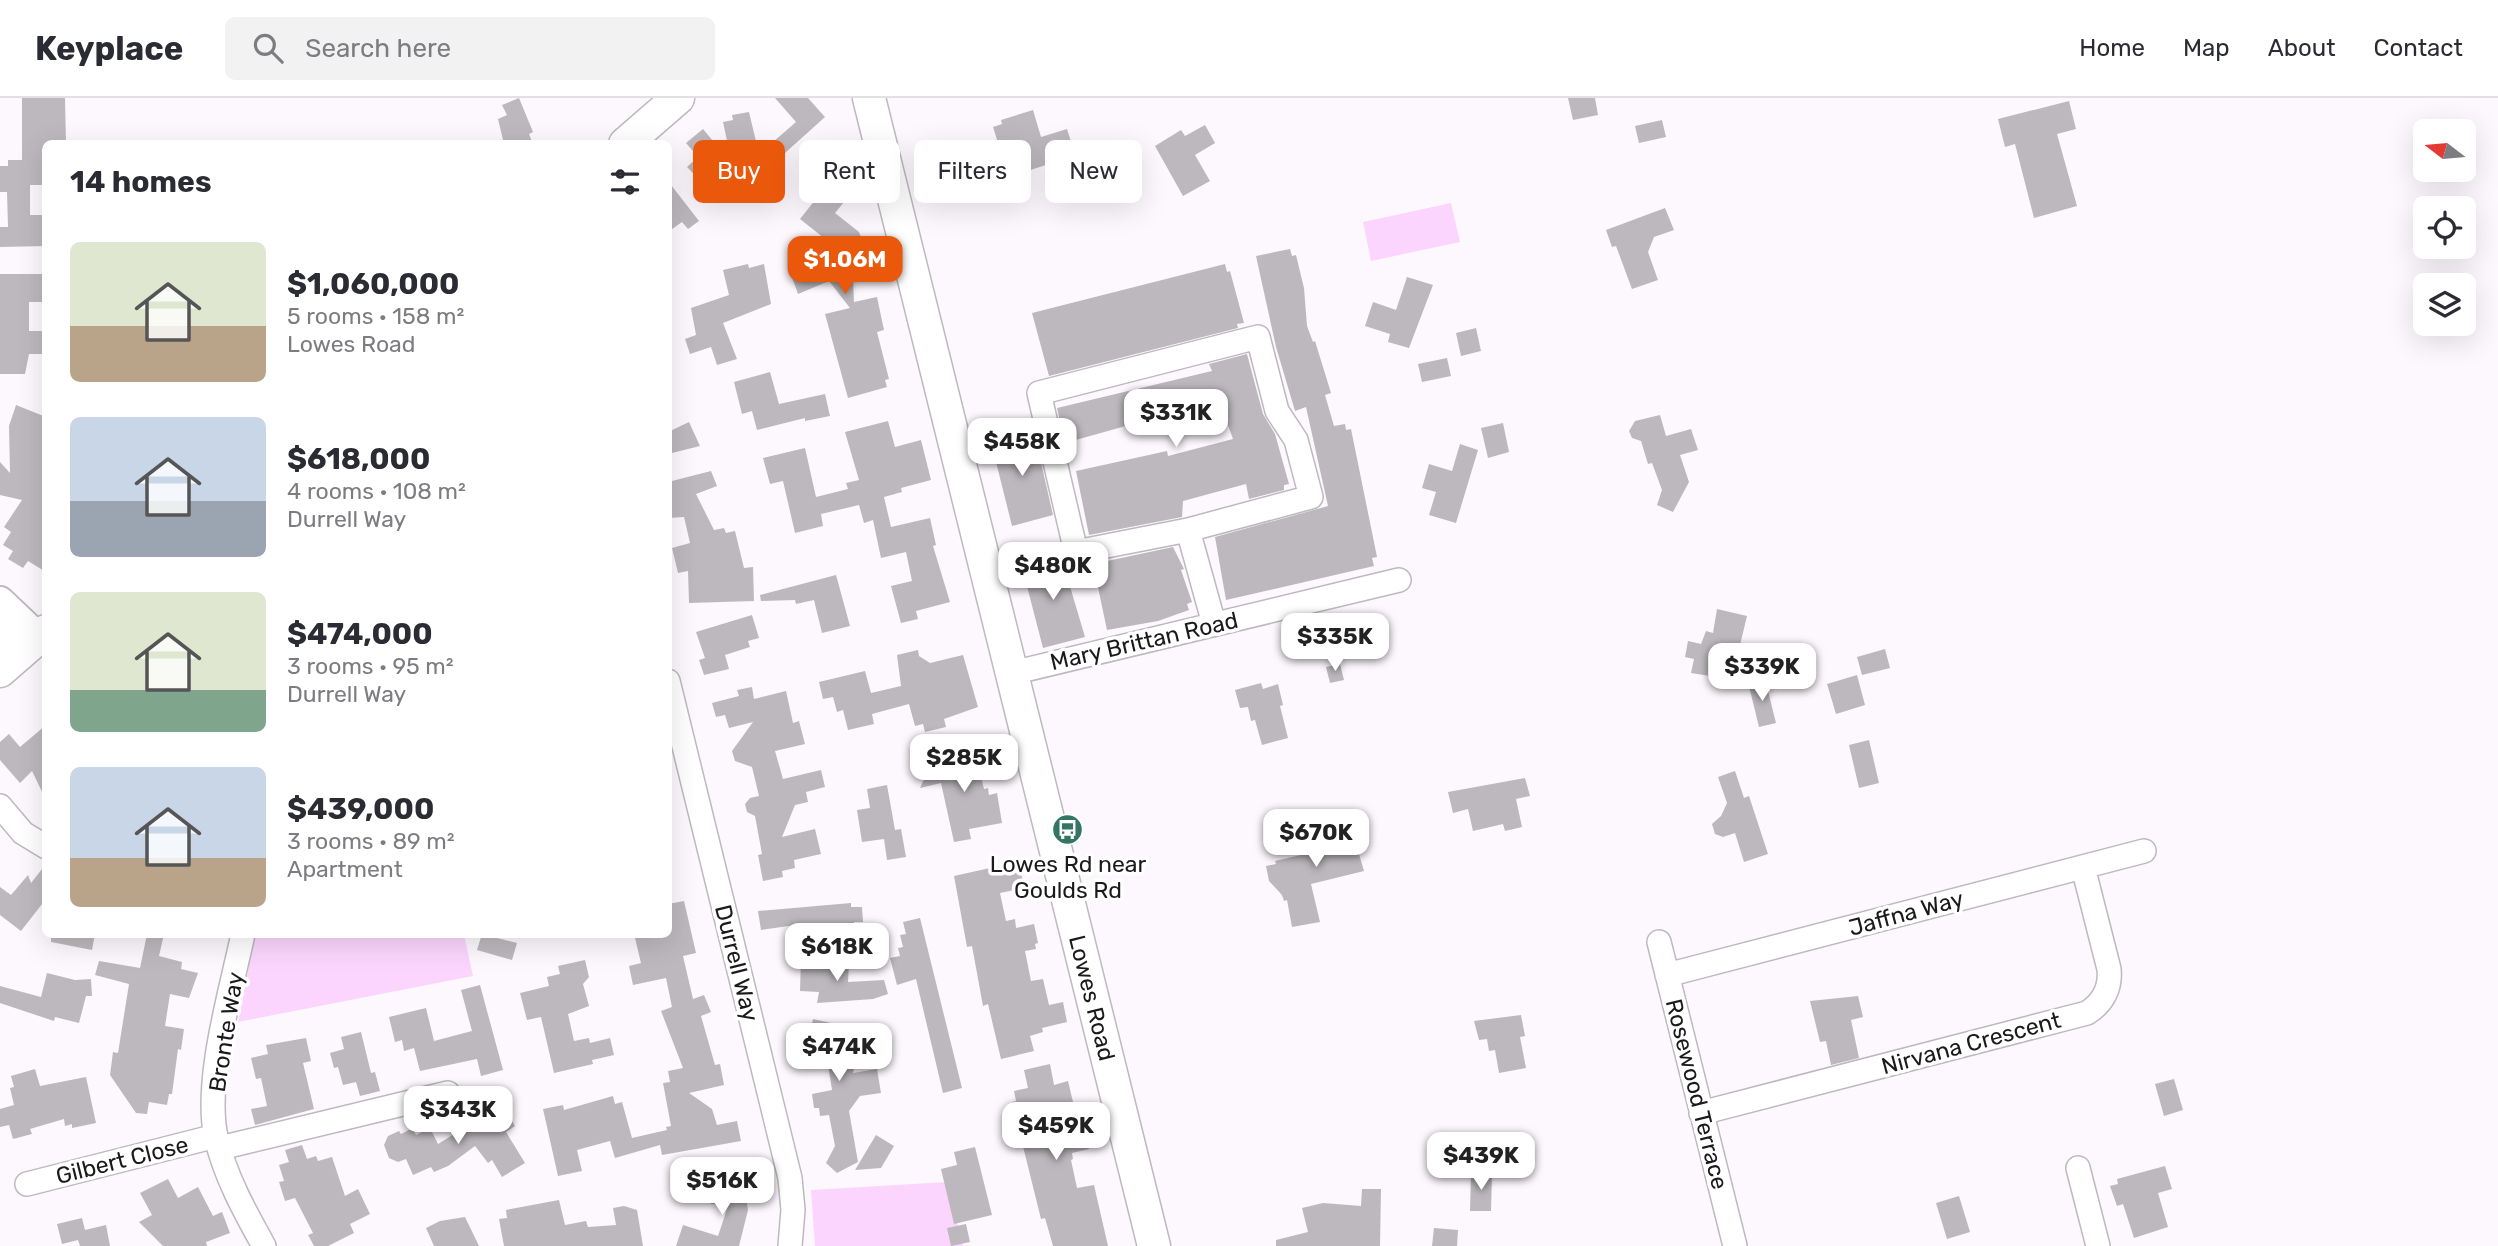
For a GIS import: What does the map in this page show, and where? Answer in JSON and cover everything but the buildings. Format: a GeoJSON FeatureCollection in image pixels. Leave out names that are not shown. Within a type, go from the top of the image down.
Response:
{"type":"FeatureCollection","features":[{"type":"Feature","properties":{"kind":"main road"},"geometry":{"type":"LineString","coordinates":[[630,140],[678,98]]}},
{"type":"Feature","properties":{"kind":"main road","name":"Lowes Road"},"geometry":{"type":"LineString","coordinates":[[868,100],[1154,1246]]}},
{"type":"Feature","properties":{"kind":"street"},"geometry":{"type":"LineString","coordinates":[[1258,337],[1277,411],[1296,440],[1311,497],[1188,530],[1076,552],[1040,393],[1258,337]]}},
{"type":"Feature","properties":{"kind":"street"},"geometry":{"type":"LineString","coordinates":[[1188,530],[1214,624]]}},
{"type":"Feature","properties":{"kind":"street","name":"Mary Brittan Road"},"geometry":{"type":"LineString","coordinates":[[1012,673],[1399,580]]}},
{"type":"Feature","properties":{"kind":"street"},"geometry":{"type":"LineString","coordinates":[[0,601],[21,644]]}},
{"type":"Feature","properties":{"kind":"street","name":"Durrell Way"},"geometry":{"type":"LineString","coordinates":[[672,697],[790,1178],[793,1210],[790,1246]]}},
{"type":"Feature","properties":{"kind":"street"},"geometry":{"type":"LineString","coordinates":[[0,806],[23,833],[42,845]]}},
{"type":"Feature","properties":{"kind":"street","name":"Jaffna Way"},"geometry":{"type":"LineString","coordinates":[[1667,975],[2144,851]]}},
{"type":"Feature","properties":{"kind":"street","name":"Nirvana Crescent"},"geometry":{"type":"LineString","coordinates":[[1702,1113],[2087,1013],[2099,1005],[2111,982],[2082,867]]}},
{"type":"Feature","properties":{"kind":"street","name":"Bronte Way"},"geometry":{"type":"LineString","coordinates":[[242,938],[217,1069],[218,1142],[228,1176],[264,1246]]}},
{"type":"Feature","properties":{"kind":"street","name":"Rosewood Terrace"},"geometry":{"type":"LineString","coordinates":[[1659,942],[1735,1246]]}},
{"type":"Feature","properties":{"kind":"street","name":"Gilbert Close"},"geometry":{"type":"LineString","coordinates":[[27,1184],[448,1093]]}},
{"type":"Feature","properties":{"kind":"street"},"geometry":{"type":"LineString","coordinates":[[2078,1168],[2098,1246]]}},
{"type":"Feature","properties":{"kind":"shaded area"},"geometry":{"type":"Polygon","coordinates":[[[1451,203],[1460,242],[1371,261],[1363,222],[1451,203]]]}},
{"type":"Feature","properties":{"kind":"shaded area"},"geometry":{"type":"Polygon","coordinates":[[[254,938],[465,938],[473,976],[238,1022],[254,938]]]}},
{"type":"Feature","properties":{"kind":"shaded area"},"geometry":{"type":"Polygon","coordinates":[[[947,1182],[963,1246],[815,1246],[811,1190],[947,1182]]]}},
{"type":"Feature","properties":{"kind":"place","name":"Lowes Rd near Goulds Rd"},"geometry":{"type":"Point","coordinates":[1068,830]}}]}
